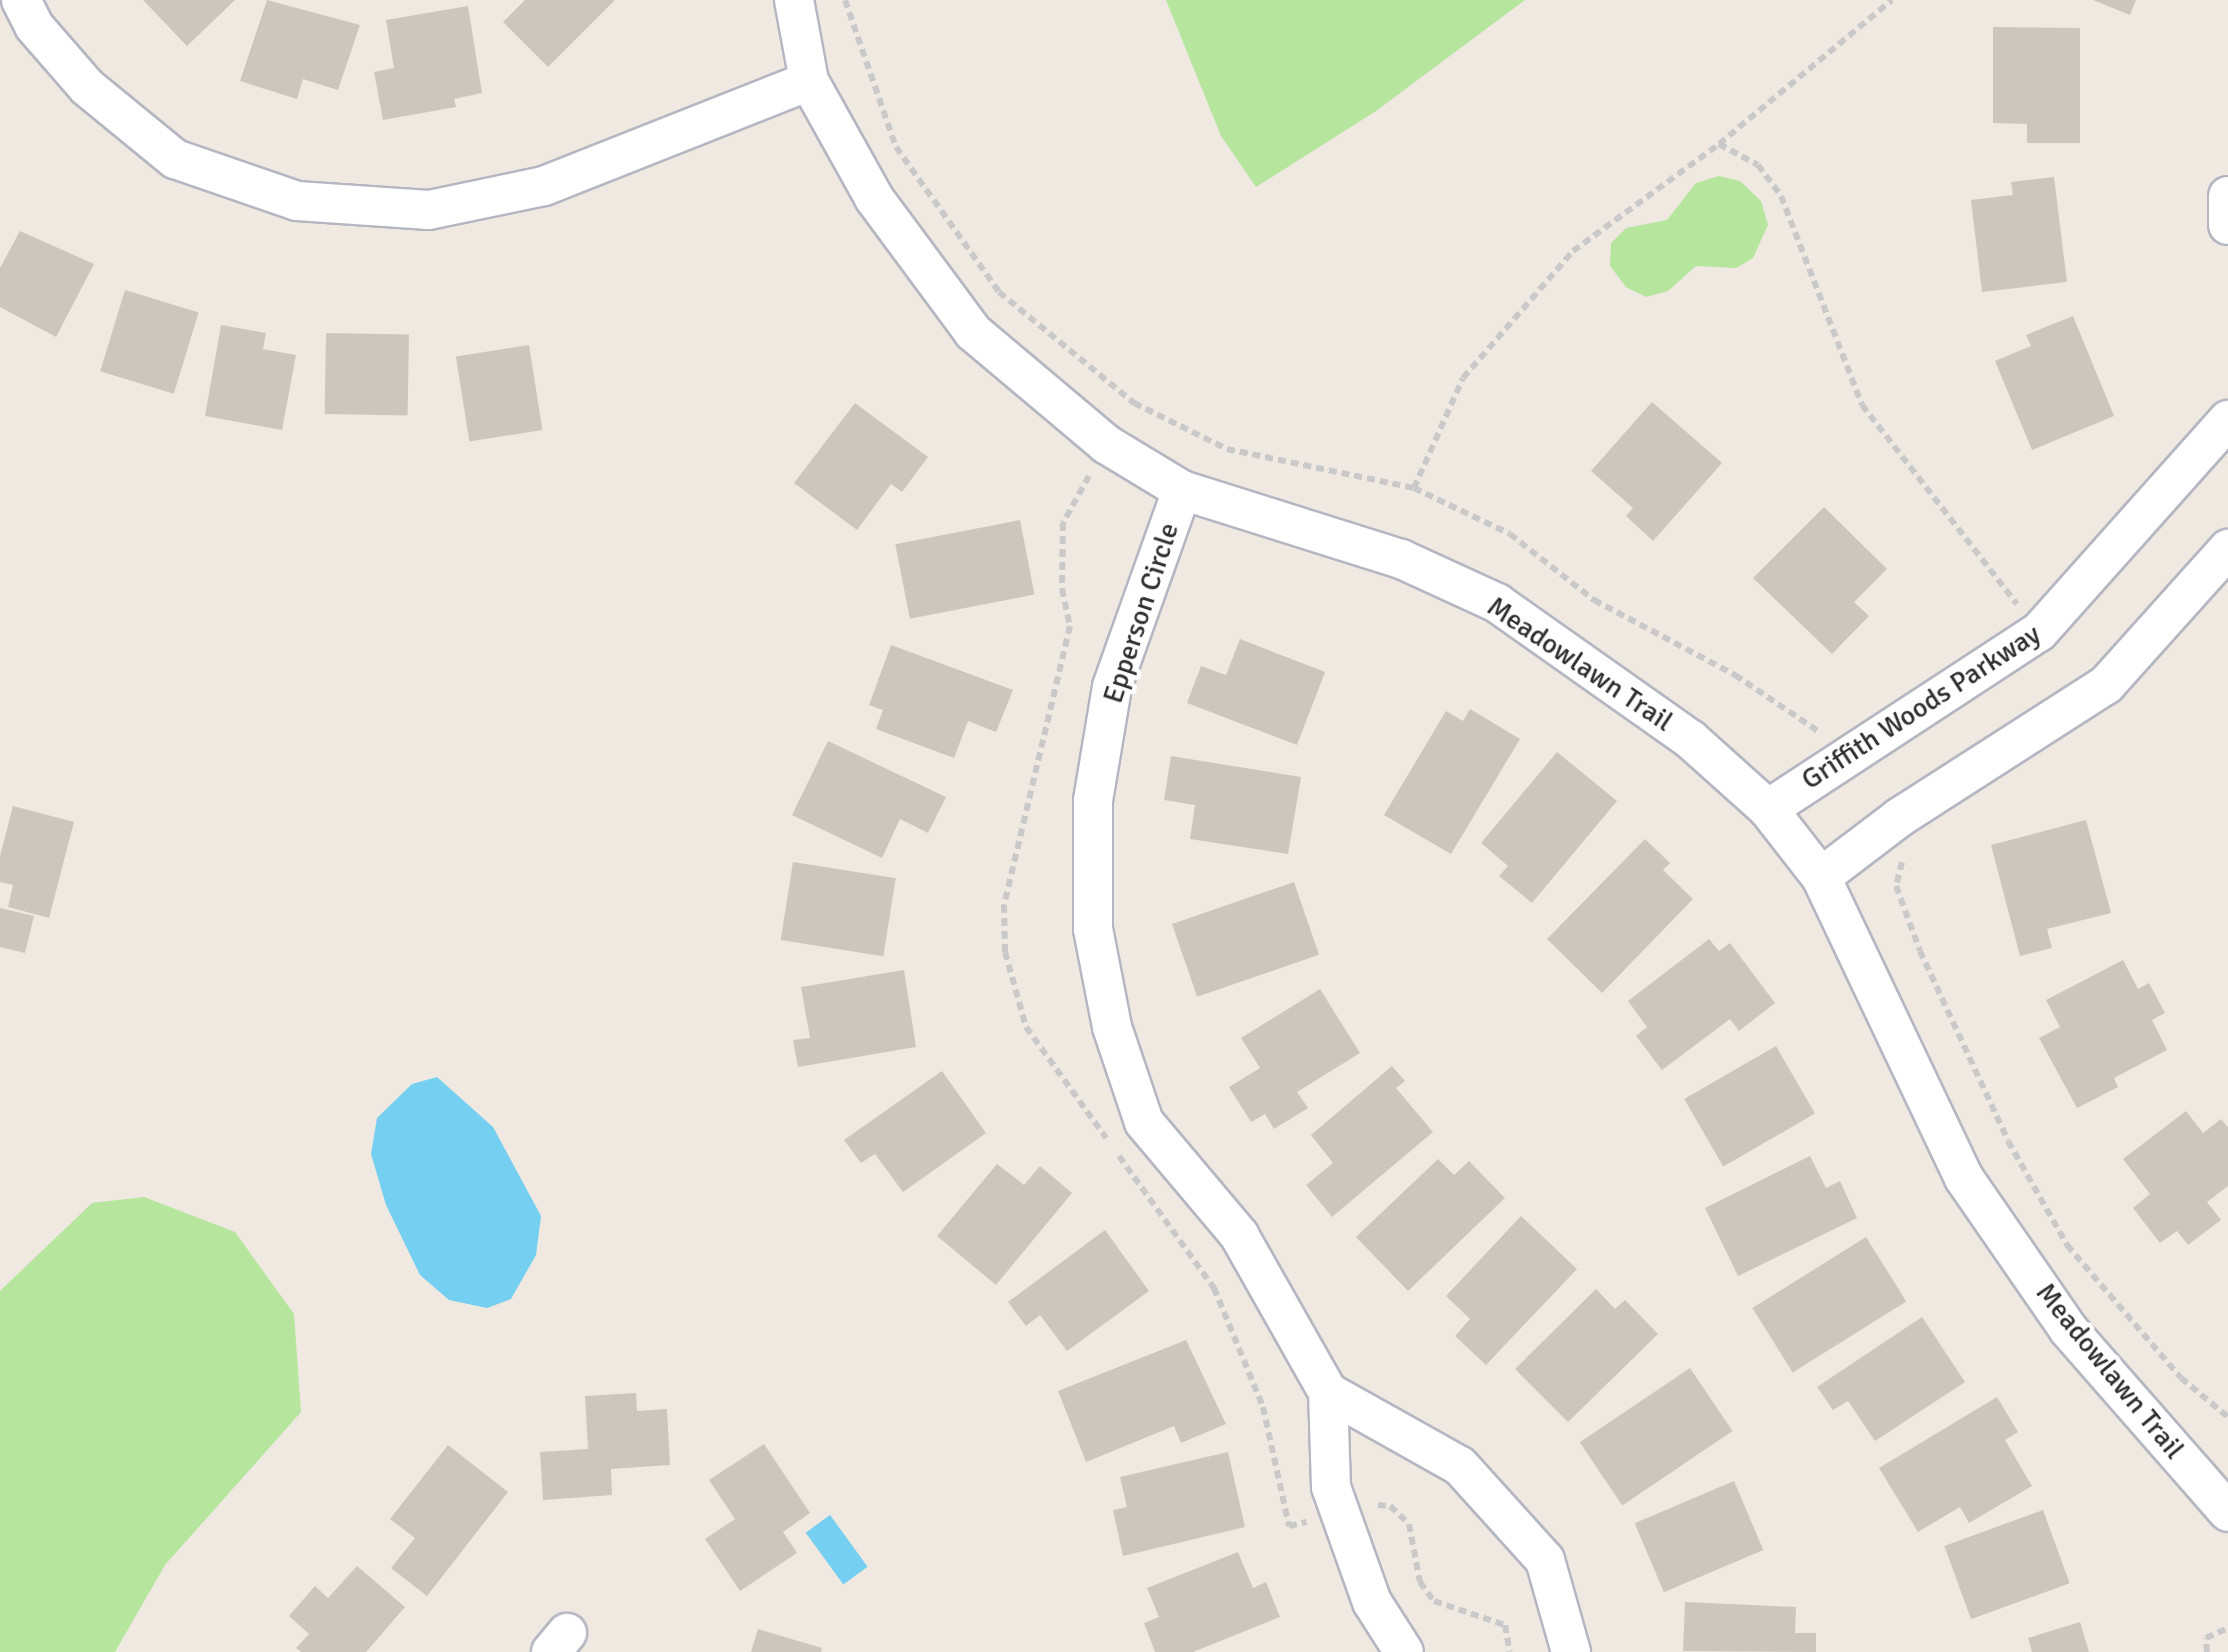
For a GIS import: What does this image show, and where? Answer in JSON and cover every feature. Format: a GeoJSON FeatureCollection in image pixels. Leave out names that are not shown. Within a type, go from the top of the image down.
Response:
{"type":"FeatureCollection","features":[{"type":"Feature","properties":{"kind":"street"},"geometry":{"type":"LineString","coordinates":[[20,0],[34,26],[87,88],[175,158],[298,201],[429,210],[544,186],[810,81]]}},
{"type":"Feature","properties":{"kind":"street","name":"Meadowlawn Trail"},"geometry":{"type":"LineString","coordinates":[[794,0],[810,81],[874,198],[973,332],[1106,444],[1182,490],[1400,559],[1497,603],[1690,738],[1768,809],[1821,877],[1964,1178],[2068,1329],[2228,1512]]}},
{"type":"Feature","properties":{"kind":"street"},"geometry":{"type":"LineString","coordinates":[[2228,196],[2228,225]]}},
{"type":"Feature","properties":{"kind":"street","name":"Griffith Woods Parkway"},"geometry":{"type":"LineString","coordinates":[[1768,809],[2039,632],[2228,420]]}},
{"type":"Feature","properties":{"kind":"street","name":"Epperson Circle"},"geometry":{"type":"LineString","coordinates":[[1182,490],[1112,687],[1093,800],[1093,929],[1112,1028],[1144,1122],[1239,1235],[1328,1392],[1331,1487],[1372,1602],[1404,1652]]}},
{"type":"Feature","properties":{"kind":"street"},"geometry":{"type":"LineString","coordinates":[[1821,877],[1900,817],[2106,685],[2228,549]]}},
{"type":"Feature","properties":{"kind":"street"},"geometry":{"type":"LineString","coordinates":[[1328,1392],[1460,1466],[1544,1560],[1571,1652]]}},
{"type":"Feature","properties":{"kind":"path"},"geometry":{"type":"LineString","coordinates":[[1414,488],[1463,378],[1573,251],[1719,144],[1892,0]]}},
{"type":"Feature","properties":{"kind":"path"},"geometry":{"type":"LineString","coordinates":[[1719,144],[1758,165],[1781,196],[1862,405],[2039,632]]}},
{"type":"Feature","properties":{"kind":"path"},"geometry":{"type":"LineString","coordinates":[[2206,1652],[2206,1638],[2228,1628]]}},
{"type":"Feature","properties":{"kind":"green space"},"geometry":{"type":"Polygon","coordinates":[[[1166,0],[1525,0],[1376,111],[1256,187],[1221,136],[1166,0]]]}},
{"type":"Feature","properties":{"kind":"green space"},"geometry":{"type":"Polygon","coordinates":[[[1719,176],[1740,181],[1761,201],[1768,225],[1753,258],[1736,268],[1696,266],[1668,291],[1646,297],[1626,287],[1610,266],[1611,243],[1626,228],[1667,220],[1696,183],[1719,176]]]}},
{"type":"Feature","properties":{"kind":"green space"},"geometry":{"type":"Polygon","coordinates":[[[144,1197],[235,1232],[294,1314],[301,1412],[165,1565],[115,1652],[0,1652],[0,1291],[92,1203],[144,1197]]]}},
{"type":"Feature","properties":{"kind":"water"},"geometry":{"type":"Polygon","coordinates":[[[437,1077],[493,1127],[541,1216],[536,1255],[511,1299],[487,1308],[449,1300],[420,1275],[386,1205],[371,1154],[377,1118],[412,1084],[437,1077]]]}},
{"type":"Feature","properties":{"kind":"water"},"geometry":{"type":"Polygon","coordinates":[[[830,1515],[868,1567],[843,1584],[806,1533],[830,1515]]]}},
{"type":"Feature","properties":{"kind":"building"},"geometry":{"type":"Polygon","coordinates":[[[143,0],[235,0],[187,46],[143,0]]]}},
{"type":"Feature","properties":{"kind":"building"},"geometry":{"type":"Polygon","coordinates":[[[267,0],[360,25],[338,90],[303,79],[297,99],[240,81],[267,0]]]}},
{"type":"Feature","properties":{"kind":"building"},"geometry":{"type":"Polygon","coordinates":[[[525,0],[615,0],[548,67],[503,22],[525,0]]]}},
{"type":"Feature","properties":{"kind":"building"},"geometry":{"type":"Polygon","coordinates":[[[2093,0],[2136,0],[2130,15],[2093,0]]]}},
{"type":"Feature","properties":{"kind":"building"},"geometry":{"type":"Polygon","coordinates":[[[468,6],[482,93],[454,99],[456,107],[383,120],[374,72],[394,68],[386,20],[468,6]]]}},
{"type":"Feature","properties":{"kind":"building"},"geometry":{"type":"Polygon","coordinates":[[[1993,27],[2080,28],[2080,143],[2027,143],[2027,124],[1993,123],[1993,27]]]}},
{"type":"Feature","properties":{"kind":"building"},"geometry":{"type":"Polygon","coordinates":[[[2054,177],[2067,282],[1982,292],[1971,200],[2013,195],[2011,182],[2054,177]]]}},
{"type":"Feature","properties":{"kind":"building"},"geometry":{"type":"Polygon","coordinates":[[[20,231],[94,264],[56,337],[0,307],[0,268],[20,231]]]}},
{"type":"Feature","properties":{"kind":"building"},"geometry":{"type":"Polygon","coordinates":[[[125,290],[199,313],[174,394],[100,371],[125,290]]]}},
{"type":"Feature","properties":{"kind":"building"},"geometry":{"type":"Polygon","coordinates":[[[2073,316],[2114,416],[2032,450],[1995,361],[2031,346],[2026,335],[2073,316]]]}},
{"type":"Feature","properties":{"kind":"building"},"geometry":{"type":"Polygon","coordinates":[[[221,325],[266,333],[263,349],[296,355],[282,430],[205,416],[221,325]]]}},
{"type":"Feature","properties":{"kind":"building"},"geometry":{"type":"Polygon","coordinates":[[[326,333],[409,334],[408,415],[325,414],[326,333]]]}},
{"type":"Feature","properties":{"kind":"building"},"geometry":{"type":"Polygon","coordinates":[[[529,345],[542,430],[469,442],[456,357],[529,345]]]}},
{"type":"Feature","properties":{"kind":"building"},"geometry":{"type":"Polygon","coordinates":[[[1652,402],[1722,463],[1653,541],[1626,516],[1633,508],[1591,471],[1652,402]]]}},
{"type":"Feature","properties":{"kind":"building"},"geometry":{"type":"Polygon","coordinates":[[[855,403],[928,457],[902,492],[891,484],[857,530],[794,483],[855,403]]]}},
{"type":"Feature","properties":{"kind":"building"},"geometry":{"type":"Polygon","coordinates":[[[1824,507],[1887,569],[1854,602],[1869,616],[1832,654],[1753,578],[1824,507]]]}},
{"type":"Feature","properties":{"kind":"building"},"geometry":{"type":"Polygon","coordinates":[[[1020,520],[1035,595],[910,619],[895,544],[1020,520]]]}},
{"type":"Feature","properties":{"kind":"building"},"geometry":{"type":"Polygon","coordinates":[[[1240,639],[1325,672],[1297,745],[1187,703],[1201,666],[1226,675],[1240,639]]]}},
{"type":"Feature","properties":{"kind":"building"},"geometry":{"type":"Polygon","coordinates":[[[891,645],[1013,690],[996,732],[968,721],[954,758],[876,729],[883,710],[869,705],[891,645]]]}},
{"type":"Feature","properties":{"kind":"building"},"geometry":{"type":"Polygon","coordinates":[[[1470,709],[1520,739],[1451,854],[1384,815],[1446,711],[1463,721],[1470,709]]]}},
{"type":"Feature","properties":{"kind":"building"},"geometry":{"type":"Polygon","coordinates":[[[828,741],[946,797],[928,833],[900,819],[882,858],[792,815],[828,741]]]}},
{"type":"Feature","properties":{"kind":"building"},"geometry":{"type":"Polygon","coordinates":[[[1557,752],[1617,801],[1532,903],[1499,876],[1508,866],[1481,843],[1557,752]]]}},
{"type":"Feature","properties":{"kind":"building"},"geometry":{"type":"Polygon","coordinates":[[[1171,756],[1301,777],[1288,854],[1190,839],[1195,805],[1164,800],[1171,756]]]}},
{"type":"Feature","properties":{"kind":"building"},"geometry":{"type":"Polygon","coordinates":[[[13,806],[74,822],[49,918],[8,907],[13,885],[0,882],[0,856],[13,806]]]}},
{"type":"Feature","properties":{"kind":"building"},"geometry":{"type":"Polygon","coordinates":[[[2086,820],[2111,913],[2047,929],[2052,948],[2020,956],[1991,845],[2086,820]]]}},
{"type":"Feature","properties":{"kind":"building"},"geometry":{"type":"Polygon","coordinates":[[[1645,839],[1670,863],[1663,870],[1693,899],[1602,993],[1547,939],[1645,839]]]}},
{"type":"Feature","properties":{"kind":"building"},"geometry":{"type":"Polygon","coordinates":[[[793,862],[896,878],[883,956],[781,940],[793,862]]]}},
{"type":"Feature","properties":{"kind":"building"},"geometry":{"type":"Polygon","coordinates":[[[1294,882],[1319,955],[1197,997],[1172,924],[1294,882]]]}},
{"type":"Feature","properties":{"kind":"building"},"geometry":{"type":"Polygon","coordinates":[[[0,908],[34,916],[25,953],[0,947],[0,908]]]}},
{"type":"Feature","properties":{"kind":"building"},"geometry":{"type":"Polygon","coordinates":[[[1709,939],[1719,951],[1730,943],[1775,1003],[1739,1031],[1730,1019],[1662,1070],[1636,1036],[1647,1027],[1628,1001],[1709,939]]]}},
{"type":"Feature","properties":{"kind":"building"},"geometry":{"type":"Polygon","coordinates":[[[2123,960],[2138,989],[2149,983],[2165,1013],[2152,1020],[2167,1050],[2114,1078],[2118,1087],[2077,1108],[2039,1038],[2060,1027],[2046,1000],[2123,960]]]}},
{"type":"Feature","properties":{"kind":"building"},"geometry":{"type":"Polygon","coordinates":[[[904,970],[916,1047],[798,1067],[793,1040],[810,1038],[801,987],[904,970]]]}},
{"type":"Feature","properties":{"kind":"building"},"geometry":{"type":"Polygon","coordinates":[[[1320,989],[1360,1053],[1297,1092],[1308,1108],[1274,1129],[1265,1114],[1251,1122],[1229,1087],[1260,1068],[1241,1038],[1320,989]]]}},
{"type":"Feature","properties":{"kind":"building"},"geometry":{"type":"Polygon","coordinates":[[[1776,1046],[1815,1114],[1723,1167],[1684,1099],[1776,1046]]]}},
{"type":"Feature","properties":{"kind":"building"},"geometry":{"type":"Polygon","coordinates":[[[1392,1066],[1405,1081],[1396,1088],[1433,1132],[1332,1217],[1306,1185],[1333,1163],[1311,1135],[1392,1066]]]}},
{"type":"Feature","properties":{"kind":"building"},"geometry":{"type":"Polygon","coordinates":[[[942,1071],[986,1133],[903,1192],[875,1154],[861,1163],[844,1140],[942,1071]]]}},
{"type":"Feature","properties":{"kind":"building"},"geometry":{"type":"Polygon","coordinates":[[[2186,1111],[2203,1133],[2221,1119],[2228,1127],[2228,1186],[2207,1202],[2221,1220],[2188,1245],[2177,1231],[2160,1243],[2133,1208],[2150,1194],[2123,1159],[2186,1111]]]}},
{"type":"Feature","properties":{"kind":"building"},"geometry":{"type":"Polygon","coordinates":[[[1810,1156],[1826,1188],[1840,1181],[1857,1218],[1738,1276],[1705,1208],[1810,1156]]]}},
{"type":"Feature","properties":{"kind":"building"},"geometry":{"type":"Polygon","coordinates":[[[1438,1159],[1454,1175],[1469,1161],[1505,1198],[1408,1291],[1356,1237],[1438,1159]]]}},
{"type":"Feature","properties":{"kind":"building"},"geometry":{"type":"Polygon","coordinates":[[[997,1164],[1024,1185],[1040,1166],[1072,1193],[996,1285],[937,1236],[997,1164]]]}},
{"type":"Feature","properties":{"kind":"building"},"geometry":{"type":"Polygon","coordinates":[[[1521,1216],[1577,1269],[1486,1365],[1455,1336],[1470,1319],[1446,1296],[1521,1216]]]}},
{"type":"Feature","properties":{"kind":"building"},"geometry":{"type":"Polygon","coordinates":[[[1105,1230],[1149,1291],[1067,1351],[1040,1315],[1026,1326],[1008,1302],[1105,1230]]]}},
{"type":"Feature","properties":{"kind":"building"},"geometry":{"type":"Polygon","coordinates":[[[1866,1237],[1906,1301],[1793,1372],[1752,1308],[1866,1237]]]}},
{"type":"Feature","properties":{"kind":"building"},"geometry":{"type":"Polygon","coordinates":[[[1596,1289],[1615,1309],[1625,1300],[1658,1334],[1568,1422],[1515,1369],[1596,1289]]]}},
{"type":"Feature","properties":{"kind":"building"},"geometry":{"type":"Polygon","coordinates":[[[1922,1317],[1965,1382],[1875,1441],[1848,1401],[1833,1410],[1817,1387],[1922,1317]]]}},
{"type":"Feature","properties":{"kind":"building"},"geometry":{"type":"Polygon","coordinates":[[[1186,1340],[1226,1424],[1181,1443],[1174,1426],[1086,1462],[1058,1391],[1186,1340]]]}},
{"type":"Feature","properties":{"kind":"building"},"geometry":{"type":"Polygon","coordinates":[[[1690,1368],[1732,1431],[1622,1505],[1580,1442],[1690,1368]]]}},
{"type":"Feature","properties":{"kind":"building"},"geometry":{"type":"Polygon","coordinates":[[[636,1393],[637,1411],[667,1409],[670,1465],[611,1469],[612,1495],[543,1500],[540,1452],[588,1449],[585,1396],[636,1393]]]}},
{"type":"Feature","properties":{"kind":"building"},"geometry":{"type":"Polygon","coordinates":[[[1997,1397],[2018,1432],[2005,1440],[2032,1486],[1969,1523],[1960,1507],[1918,1532],[1879,1468],[1997,1397]]]}},
{"type":"Feature","properties":{"kind":"building"},"geometry":{"type":"Polygon","coordinates":[[[764,1444],[810,1513],[783,1532],[797,1553],[740,1591],[705,1539],[735,1519],[709,1480],[764,1444]]]}},
{"type":"Feature","properties":{"kind":"building"},"geometry":{"type":"Polygon","coordinates":[[[448,1445],[508,1492],[427,1596],[391,1568],[415,1538],[390,1519],[448,1445]]]}},
{"type":"Feature","properties":{"kind":"building"},"geometry":{"type":"Polygon","coordinates":[[[1228,1452],[1245,1527],[1123,1556],[1113,1510],[1127,1507],[1120,1477],[1228,1452]]]}},
{"type":"Feature","properties":{"kind":"building"},"geometry":{"type":"Polygon","coordinates":[[[1734,1481],[1763,1550],[1664,1592],[1635,1523],[1734,1481]]]}},
{"type":"Feature","properties":{"kind":"building"},"geometry":{"type":"Polygon","coordinates":[[[2043,1510],[2070,1583],[1971,1619],[1944,1546],[2043,1510]]]}},
{"type":"Feature","properties":{"kind":"building"},"geometry":{"type":"Polygon","coordinates":[[[1238,1552],[1253,1588],[1266,1582],[1280,1617],[1193,1652],[1155,1652],[1144,1623],[1159,1617],[1147,1588],[1238,1552]]]}},
{"type":"Feature","properties":{"kind":"building"},"geometry":{"type":"Polygon","coordinates":[[[357,1566],[405,1607],[366,1652],[301,1652],[296,1648],[309,1634],[289,1616],[315,1586],[328,1598],[357,1566]]]}},
{"type":"Feature","properties":{"kind":"building"},"geometry":{"type":"Polygon","coordinates":[[[1685,1602],[1796,1607],[1795,1633],[1816,1633],[1816,1652],[1683,1651],[1685,1602]]]}},
{"type":"Feature","properties":{"kind":"building"},"geometry":{"type":"Polygon","coordinates":[[[2080,1622],[2089,1652],[2032,1652],[2028,1638],[2080,1622]]]}},
{"type":"Feature","properties":{"kind":"building"},"geometry":{"type":"Polygon","coordinates":[[[758,1629],[822,1648],[821,1652],[751,1652],[758,1629]]]}}]}
